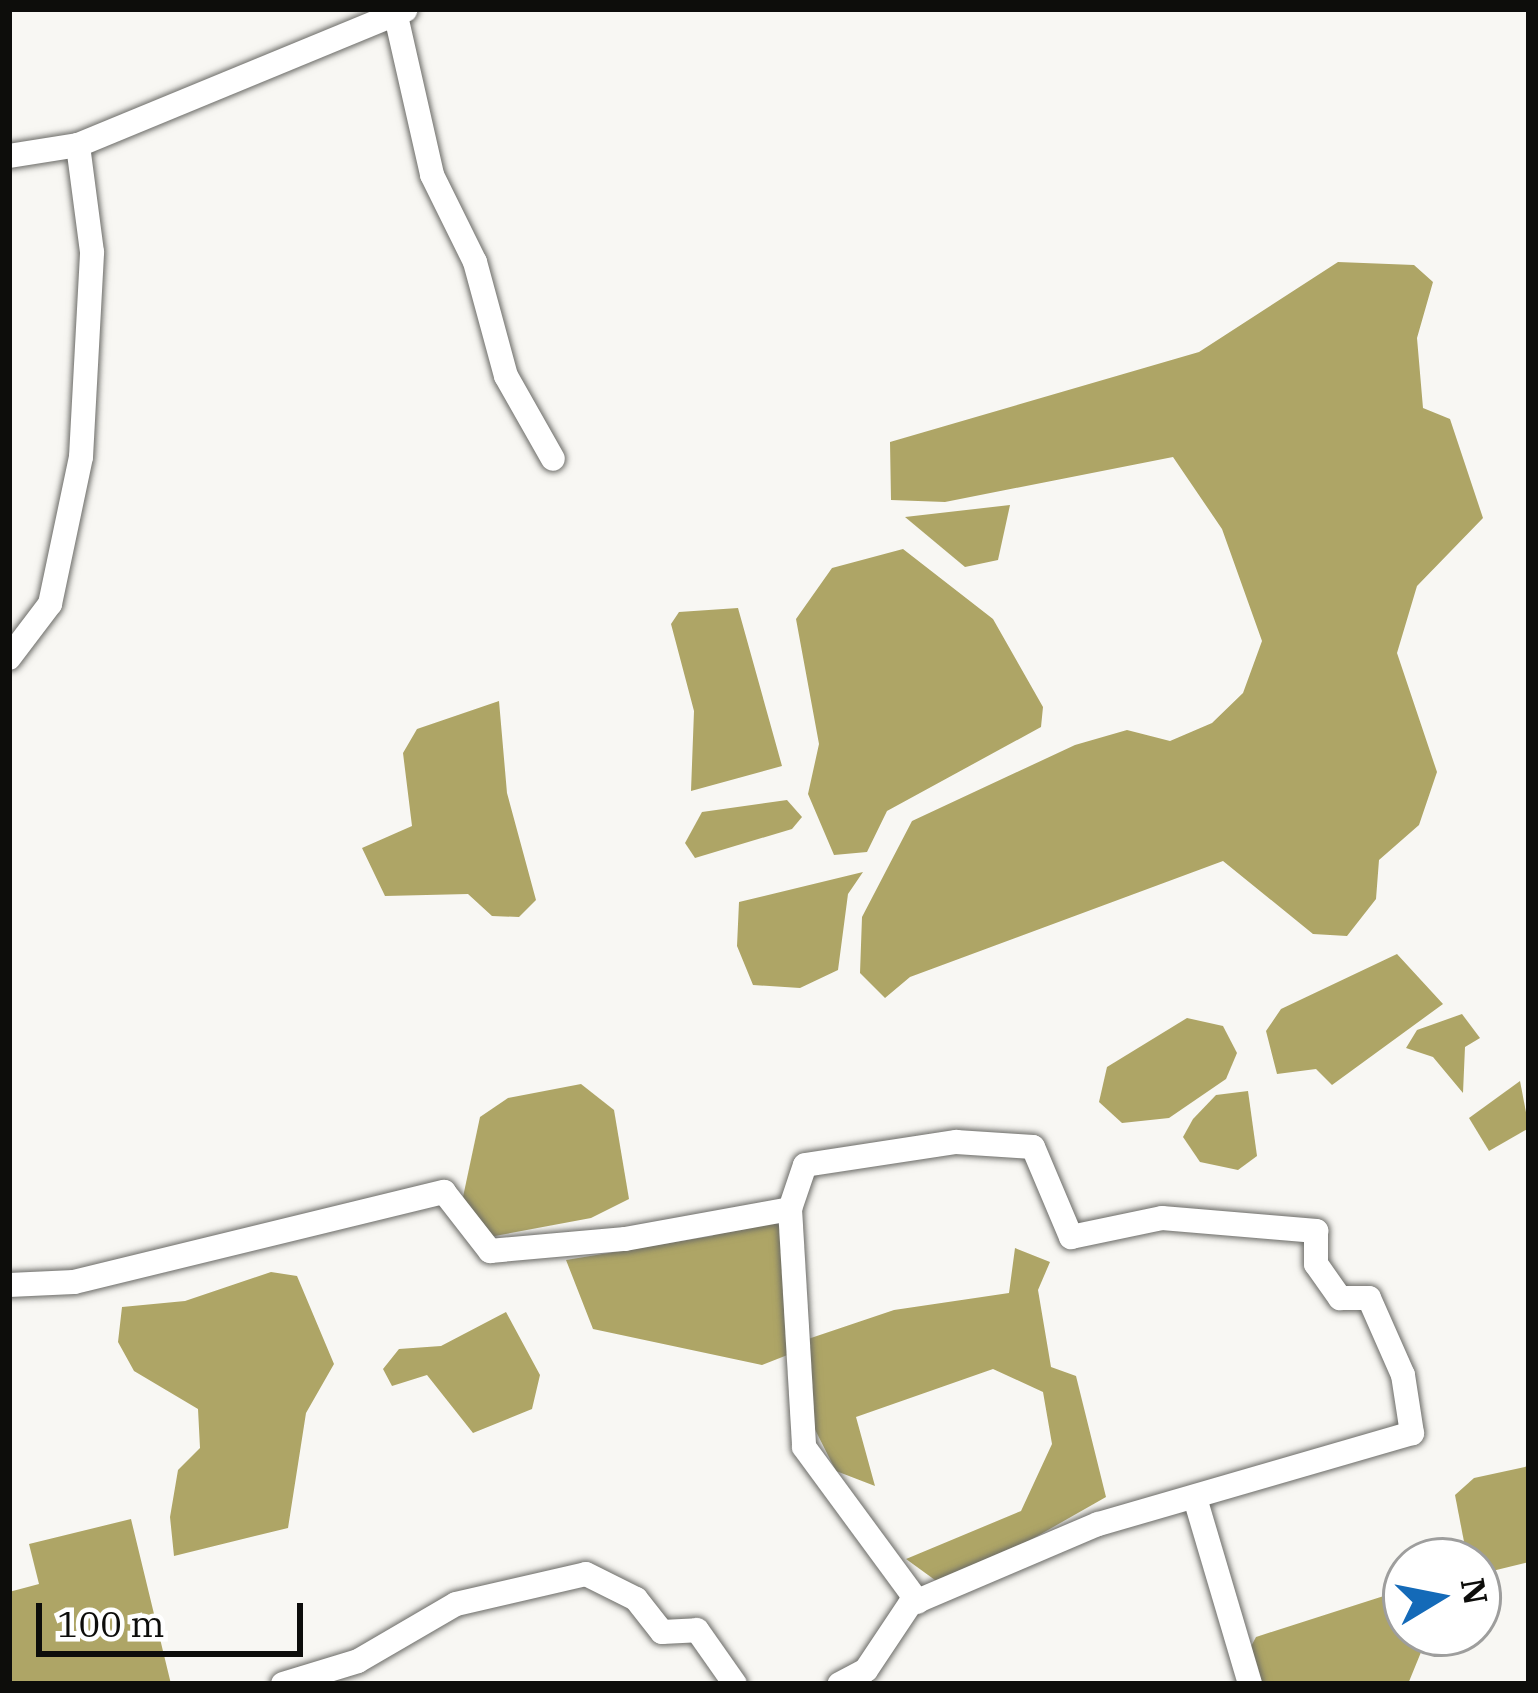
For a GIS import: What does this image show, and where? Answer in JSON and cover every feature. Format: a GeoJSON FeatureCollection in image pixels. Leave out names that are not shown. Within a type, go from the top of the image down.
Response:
{"type":"FeatureCollection","features":[{"type":"Feature","properties":{"kind":"street"},"geometry":{"type":"LineString","coordinates":[[9,156],[78,145],[402,12],[432,175],[475,262],[506,376],[553,459]]}},
{"type":"Feature","properties":{"kind":"street"},"geometry":{"type":"LineString","coordinates":[[9,658],[50,604],[81,458],[92,252],[78,145]]}},
{"type":"Feature","properties":{"kind":"street"},"geometry":{"type":"LineString","coordinates":[[840,1684],[866,1670],[869,1651],[918,1602],[1098,1524],[1412,1432],[1403,1375],[1369,1298],[1340,1298],[1316,1264],[1316,1231],[1162,1218],[1071,1237],[1033,1147],[956,1142],[805,1165],[790,1209],[804,1447],[918,1602]]}},
{"type":"Feature","properties":{"kind":"street"},"geometry":{"type":"LineString","coordinates":[[9,1285],[74,1282],[444,1192],[490,1250],[790,1209]]}},
{"type":"Feature","properties":{"kind":"street"},"geometry":{"type":"LineString","coordinates":[[1196,1498],[1250,1684]]}},
{"type":"Feature","properties":{"kind":"street"},"geometry":{"type":"LineString","coordinates":[[284,1684],[358,1661],[456,1604],[586,1574],[636,1599],[662,1633],[697,1630],[734,1684]]}},
{"type":"Feature","properties":{"kind":"shaded area"},"geometry":{"type":"Polygon","coordinates":[[[1338,262],[1414,265],[1433,282],[1417,338],[1423,408],[1450,419],[1483,518],[1417,586],[1397,653],[1437,772],[1419,825],[1379,860],[1376,899],[1347,936],[1313,934],[1223,861],[910,977],[885,998],[860,973],[862,917],[912,821],[1075,745],[1127,730],[1170,741],[1212,723],[1243,693],[1262,641],[1222,529],[1173,457],[945,502],[891,500],[890,442],[1199,352],[1338,262]]]}},
{"type":"Feature","properties":{"kind":"shaded area"},"geometry":{"type":"Polygon","coordinates":[[[1010,505],[998,560],[965,567],[905,517],[1010,505]]]}},
{"type":"Feature","properties":{"kind":"shaded area"},"geometry":{"type":"Polygon","coordinates":[[[903,549],[993,619],[1043,707],[1041,727],[887,811],[867,852],[834,855],[808,794],[819,744],[796,619],[832,568],[903,549]]]}},
{"type":"Feature","properties":{"kind":"shaded area"},"geometry":{"type":"Polygon","coordinates":[[[738,608],[782,766],[691,791],[694,711],[671,624],[679,612],[738,608]]]}},
{"type":"Feature","properties":{"kind":"shaded area"},"geometry":{"type":"Polygon","coordinates":[[[499,701],[507,793],[536,900],[519,917],[492,916],[468,894],[385,896],[362,848],[412,826],[403,753],[417,729],[499,701]]]}},
{"type":"Feature","properties":{"kind":"shaded area"},"geometry":{"type":"Polygon","coordinates":[[[787,800],[802,817],[792,829],[695,858],[685,843],[702,812],[787,800]]]}},
{"type":"Feature","properties":{"kind":"shaded area"},"geometry":{"type":"Polygon","coordinates":[[[863,872],[848,894],[838,970],[800,988],[753,985],[737,946],[739,902],[863,872]]]}},
{"type":"Feature","properties":{"kind":"shaded area"},"geometry":{"type":"Polygon","coordinates":[[[1397,954],[1443,1004],[1332,1085],[1316,1069],[1277,1074],[1266,1031],[1281,1009],[1397,954]]]}},
{"type":"Feature","properties":{"kind":"shaded area"},"geometry":{"type":"Polygon","coordinates":[[[1462,1014],[1480,1038],[1465,1047],[1463,1093],[1433,1057],[1406,1048],[1417,1030],[1462,1014]]]}},
{"type":"Feature","properties":{"kind":"shaded area"},"geometry":{"type":"Polygon","coordinates":[[[1187,1018],[1223,1026],[1237,1053],[1226,1079],[1169,1118],[1122,1123],[1099,1102],[1107,1067],[1187,1018]]]}},
{"type":"Feature","properties":{"kind":"shaded area"},"geometry":{"type":"Polygon","coordinates":[[[1520,1081],[1529,1128],[1489,1151],[1469,1118],[1520,1081]]]}},
{"type":"Feature","properties":{"kind":"shaded area"},"geometry":{"type":"Polygon","coordinates":[[[581,1084],[614,1110],[629,1199],[591,1218],[484,1238],[463,1197],[480,1117],[508,1098],[581,1084]]]}},
{"type":"Feature","properties":{"kind":"shaded area"},"geometry":{"type":"Polygon","coordinates":[[[1248,1091],[1257,1156],[1238,1170],[1200,1162],[1183,1137],[1193,1119],[1216,1095],[1248,1091]]]}},
{"type":"Feature","properties":{"kind":"shaded area"},"geometry":{"type":"Polygon","coordinates":[[[746,1217],[785,1226],[790,1354],[762,1365],[593,1329],[566,1260],[712,1236],[746,1217]]]}},
{"type":"Feature","properties":{"kind":"shaded area"},"geometry":{"type":"Polygon","coordinates":[[[1015,1248],[1050,1262],[1038,1290],[1051,1367],[1076,1376],[1106,1497],[946,1588],[906,1559],[1021,1511],[1052,1444],[1043,1392],[993,1369],[856,1417],[875,1486],[836,1471],[798,1396],[805,1340],[894,1310],[1009,1293],[1015,1248]]]}},
{"type":"Feature","properties":{"kind":"shaded area"},"geometry":{"type":"Polygon","coordinates":[[[271,1272],[297,1276],[334,1364],[306,1413],[288,1528],[174,1556],[170,1517],[178,1470],[200,1448],[198,1409],[134,1371],[118,1342],[122,1307],[185,1301],[271,1272]]]}},
{"type":"Feature","properties":{"kind":"shaded area"},"geometry":{"type":"Polygon","coordinates":[[[506,1312],[540,1375],[532,1409],[473,1433],[427,1375],[392,1386],[383,1369],[399,1349],[441,1346],[506,1312]]]}},
{"type":"Feature","properties":{"kind":"shaded area"},"geometry":{"type":"Polygon","coordinates":[[[1529,1466],[1529,1562],[1502,1569],[1502,1537],[1463,1537],[1455,1495],[1474,1478],[1529,1466]]]}},
{"type":"Feature","properties":{"kind":"shaded area"},"geometry":{"type":"Polygon","coordinates":[[[131,1519],[171,1684],[9,1684],[9,1592],[39,1584],[29,1544],[131,1519]]]}},
{"type":"Feature","properties":{"kind":"shaded area"},"geometry":{"type":"Polygon","coordinates":[[[1382,1597],[1382,1657],[1419,1657],[1408,1684],[1257,1684],[1247,1654],[1256,1637],[1382,1597]]]}}]}
